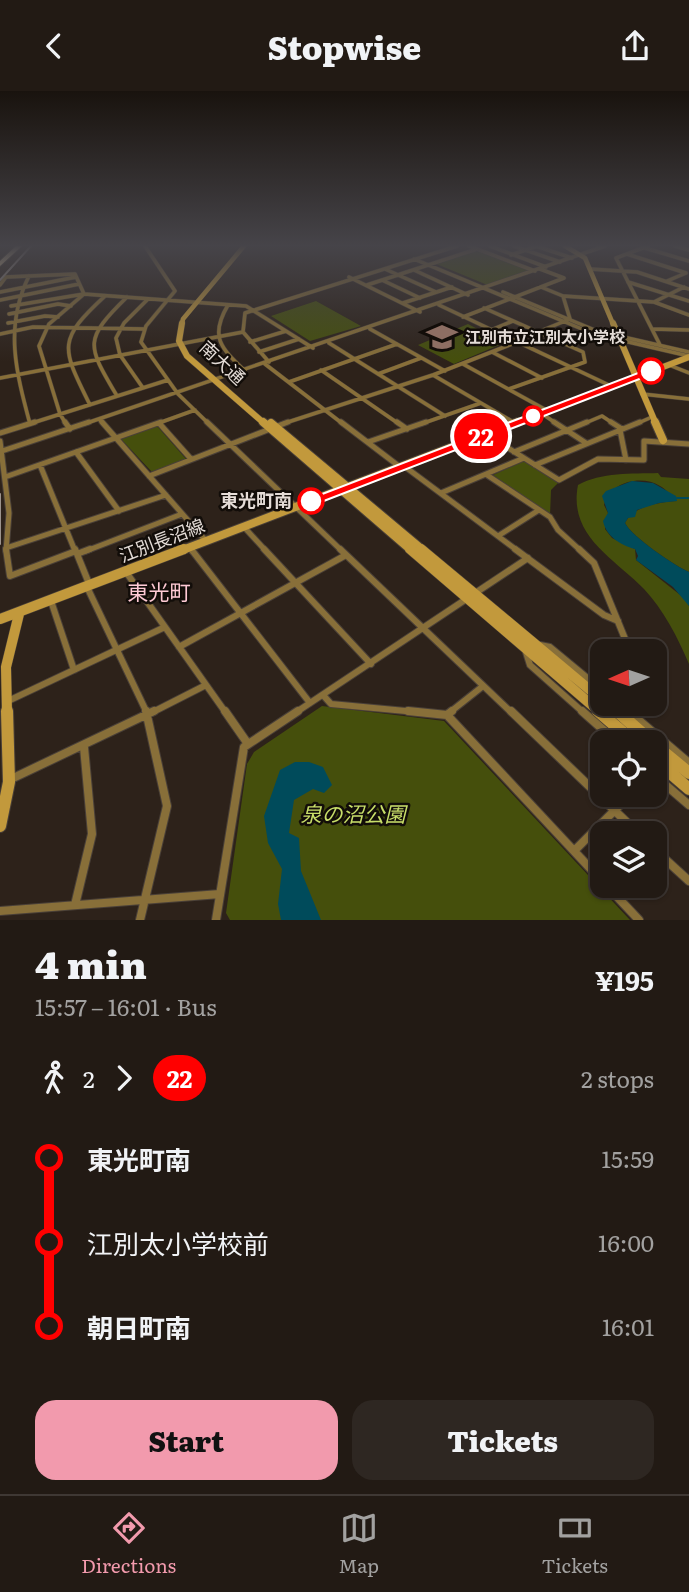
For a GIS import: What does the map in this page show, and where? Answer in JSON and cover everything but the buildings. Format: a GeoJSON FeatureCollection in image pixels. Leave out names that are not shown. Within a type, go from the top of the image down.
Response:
{"type":"FeatureCollection","features":[{"type":"Feature","properties":{"kind":"street"},"geometry":{"type":"LineString","coordinates":[[22,285],[11,306],[7,333],[30,423]]}},
{"type":"Feature","properties":{"kind":"street"},"geometry":{"type":"LineString","coordinates":[[0,292],[36,285]]}},
{"type":"Feature","properties":{"kind":"street"},"geometry":{"type":"LineString","coordinates":[[0,300],[76,285]]}},
{"type":"Feature","properties":{"kind":"street"},"geometry":{"type":"LineString","coordinates":[[79,285],[84,294]]}},
{"type":"Feature","properties":{"kind":"street"},"geometry":{"type":"LineString","coordinates":[[171,285],[174,289],[169,300],[144,329],[141,341],[145,351],[178,394],[625,821]]}},
{"type":"Feature","properties":{"kind":"street","name":"南大通"},"geometry":{"type":"LineString","coordinates":[[212,285],[181,322],[183,344],[188,359],[217,380],[473,596],[590,689]]}},
{"type":"Feature","properties":{"kind":"street"},"geometry":{"type":"LineString","coordinates":[[336,285],[243,315],[243,332],[267,363],[325,410],[604,615],[618,621]]}},
{"type":"Feature","properties":{"kind":"street"},"geometry":{"type":"LineString","coordinates":[[367,285],[420,312]]}},
{"type":"Feature","properties":{"kind":"street"},"geometry":{"type":"LineString","coordinates":[[392,285],[419,298]]}},
{"type":"Feature","properties":{"kind":"street"},"geometry":{"type":"LineString","coordinates":[[419,285],[436,292]]}},
{"type":"Feature","properties":{"kind":"street"},"geometry":{"type":"LineString","coordinates":[[447,285],[468,295]]}},
{"type":"Feature","properties":{"kind":"street"},"geometry":{"type":"LineString","coordinates":[[480,285],[594,334],[660,345],[689,355]]}},
{"type":"Feature","properties":{"kind":"street"},"geometry":{"type":"LineString","coordinates":[[2,451],[497,285]]}},
{"type":"Feature","properties":{"kind":"street"},"geometry":{"type":"LineString","coordinates":[[463,317],[547,285]]}},
{"type":"Feature","properties":{"kind":"street"},"geometry":{"type":"LineString","coordinates":[[596,285],[634,378],[663,440]]}},
{"type":"Feature","properties":{"kind":"street"},"geometry":{"type":"LineString","coordinates":[[629,285],[660,345]]}},
{"type":"Feature","properties":{"kind":"street"},"geometry":{"type":"LineString","coordinates":[[637,285],[689,301]]}},
{"type":"Feature","properties":{"kind":"street"},"geometry":{"type":"LineString","coordinates":[[403,303],[452,287]]}},
{"type":"Feature","properties":{"kind":"street"},"geometry":{"type":"LineString","coordinates":[[541,287],[563,296],[654,302],[689,315]]}},
{"type":"Feature","properties":{"kind":"street"},"geometry":{"type":"LineString","coordinates":[[654,302],[687,288]]}},
{"type":"Feature","properties":{"kind":"street"},"geometry":{"type":"LineString","coordinates":[[70,429],[60,414],[38,346],[47,327],[84,294]]}},
{"type":"Feature","properties":{"kind":"street"},"geometry":{"type":"LineString","coordinates":[[11,306],[84,294],[246,306],[313,348]]}},
{"type":"Feature","properties":{"kind":"street"},"geometry":{"type":"LineString","coordinates":[[90,405],[70,365],[65,344],[72,328],[106,295]]}},
{"type":"Feature","properties":{"kind":"street"},"geometry":{"type":"LineString","coordinates":[[563,296],[570,319]]}},
{"type":"Feature","properties":{"kind":"street"},"geometry":{"type":"LineString","coordinates":[[117,396],[95,360],[91,341],[96,328],[127,297]]}},
{"type":"Feature","properties":{"kind":"street"},"geometry":{"type":"LineString","coordinates":[[143,388],[120,355],[116,341],[120,328],[148,298]]}},
{"type":"Feature","properties":{"kind":"street"},"geometry":{"type":"LineString","coordinates":[[512,298],[618,337],[689,355]]}},
{"type":"Feature","properties":{"kind":"street"},"geometry":{"type":"LineString","coordinates":[[9,314],[58,305],[71,306]]}},
{"type":"Feature","properties":{"kind":"street"},"geometry":{"type":"LineString","coordinates":[[228,305],[217,324],[217,337],[225,351],[245,371]]}},
{"type":"Feature","properties":{"kind":"street"},"geometry":{"type":"LineString","coordinates":[[439,305],[611,386]]}},
{"type":"Feature","properties":{"kind":"street"},"geometry":{"type":"LineString","coordinates":[[484,309],[583,352],[585,362],[509,389]]}},
{"type":"Feature","properties":{"kind":"street"},"geometry":{"type":"LineString","coordinates":[[8,323],[45,316],[58,317]]}},
{"type":"Feature","properties":{"kind":"street"},"geometry":{"type":"LineString","coordinates":[[538,333],[570,319]]}},
{"type":"Feature","properties":{"kind":"street"},"geometry":{"type":"LineString","coordinates":[[491,330],[513,321]]}},
{"type":"Feature","properties":{"kind":"street"},"geometry":{"type":"LineString","coordinates":[[0,334],[47,327],[144,329]]}},
{"type":"Feature","properties":{"kind":"street"},"geometry":{"type":"LineString","coordinates":[[370,329],[445,371]]}},
{"type":"Feature","properties":{"kind":"street"},"geometry":{"type":"LineString","coordinates":[[652,329],[689,330]]}},
{"type":"Feature","properties":{"kind":"street"},"geometry":{"type":"LineString","coordinates":[[250,342],[286,331]]}},
{"type":"Feature","properties":{"kind":"street"},"geometry":{"type":"LineString","coordinates":[[0,378],[243,332]]}},
{"type":"Feature","properties":{"kind":"street"},"geometry":{"type":"LineString","coordinates":[[259,352],[299,339]]}},
{"type":"Feature","properties":{"kind":"street"},"geometry":{"type":"LineString","coordinates":[[149,476],[272,428],[445,371],[517,342]]}},
{"type":"Feature","properties":{"kind":"street"},"geometry":{"type":"LineString","coordinates":[[329,343],[444,416]]}},
{"type":"Feature","properties":{"kind":"street"},"geometry":{"type":"LineString","coordinates":[[289,382],[397,344]]}},
{"type":"Feature","properties":{"kind":"street"},"geometry":{"type":"LineString","coordinates":[[491,352],[542,378]]}},
{"type":"Feature","properties":{"kind":"street","name":"江別長沼線"},"geometry":{"type":"LineString","coordinates":[[0,619],[669,365],[689,355]]}},
{"type":"Feature","properties":{"kind":"street"},"geometry":{"type":"LineString","coordinates":[[379,374],[422,358]]}},
{"type":"Feature","properties":{"kind":"street"},"geometry":{"type":"LineString","coordinates":[[463,364],[545,412],[586,443]]}},
{"type":"Feature","properties":{"kind":"street"},"geometry":{"type":"LineString","coordinates":[[669,365],[689,373]]}},
{"type":"Feature","properties":{"kind":"street"},"geometry":{"type":"LineString","coordinates":[[321,370],[407,429]]}},
{"type":"Feature","properties":{"kind":"street"},"geometry":{"type":"LineString","coordinates":[[433,375],[514,423]]}},
{"type":"Feature","properties":{"kind":"street"},"geometry":{"type":"LineString","coordinates":[[0,433],[168,380]]}},
{"type":"Feature","properties":{"kind":"street"},"geometry":{"type":"LineString","coordinates":[[642,394],[689,399]]}},
{"type":"Feature","properties":{"kind":"street"},"geometry":{"type":"LineString","coordinates":[[368,442],[481,403]]}},
{"type":"Feature","properties":{"kind":"street"},"geometry":{"type":"LineString","coordinates":[[5,477],[195,410]]}},
{"type":"Feature","properties":{"kind":"street"},"geometry":{"type":"LineString","coordinates":[[514,452],[602,416],[621,429],[626,460]]}},
{"type":"Feature","properties":{"kind":"street"},"geometry":{"type":"LineString","coordinates":[[535,465],[652,417]]}},
{"type":"Feature","properties":{"kind":"street"},"geometry":{"type":"LineString","coordinates":[[99,419],[206,541]]}},
{"type":"Feature","properties":{"kind":"street"},"geometry":{"type":"LineString","coordinates":[[159,423],[191,459]]}},
{"type":"Feature","properties":{"kind":"street"},"geometry":{"type":"LineString","coordinates":[[486,434],[559,480],[598,459],[644,460],[644,441],[663,440],[689,444]]}},
{"type":"Feature","properties":{"kind":"street"},"geometry":{"type":"LineString","coordinates":[[0,441],[9,513],[6,548],[10,576],[182,514]]}},
{"type":"Feature","properties":{"kind":"street"},"geometry":{"type":"LineString","coordinates":[[76,452],[119,511]]}},
{"type":"Feature","properties":{"kind":"street"},"geometry":{"type":"LineString","coordinates":[[441,493],[524,458]]}},
{"type":"Feature","properties":{"kind":"street"},"geometry":{"type":"LineString","coordinates":[[40,465],[89,586],[147,714],[167,806],[140,920]]}},
{"type":"Feature","properties":{"kind":"street"},"geometry":{"type":"LineString","coordinates":[[487,475],[550,517],[558,530],[594,563],[625,639]]}},
{"type":"Feature","properties":{"kind":"street"},"geometry":{"type":"LineString","coordinates":[[6,548],[166,495]]}},
{"type":"Feature","properties":{"kind":"street"},"geometry":{"type":"LineString","coordinates":[[498,536],[539,510]]}},
{"type":"Feature","properties":{"kind":"street"},"geometry":{"type":"LineString","coordinates":[[244,527],[370,664]]}},
{"type":"Feature","properties":{"kind":"street"},"geometry":{"type":"LineString","coordinates":[[190,548],[310,703]]}},
{"type":"Feature","properties":{"kind":"street"},"geometry":{"type":"LineString","coordinates":[[179,647],[346,555]]}},
{"type":"Feature","properties":{"kind":"street"},"geometry":{"type":"LineString","coordinates":[[216,920],[244,747],[528,558]]}},
{"type":"Feature","properties":{"kind":"street"},"geometry":{"type":"LineString","coordinates":[[126,572],[248,744]]}},
{"type":"Feature","properties":{"kind":"street","name":"南大通"},"geometry":{"type":"LineString","coordinates":[[473,596],[524,646],[620,730]]}},
{"type":"Feature","properties":{"kind":"street"},"geometry":{"type":"LineString","coordinates":[[51,601],[74,670]]}},
{"type":"Feature","properties":{"kind":"street"},"geometry":{"type":"LineString","coordinates":[[1,821],[9,780],[8,701],[3,669],[19,614]]}},
{"type":"Feature","properties":{"kind":"street"},"geometry":{"type":"LineString","coordinates":[[8,701],[165,627]]}},
{"type":"Feature","properties":{"kind":"street"},"geometry":{"type":"LineString","coordinates":[[537,645],[550,647],[590,680]]}},
{"type":"Feature","properties":{"kind":"street"},"geometry":{"type":"LineString","coordinates":[[524,646],[530,665],[603,730]]}},
{"type":"Feature","properties":{"kind":"street"},"geometry":{"type":"LineString","coordinates":[[9,780],[83,747],[206,685]]}},
{"type":"Feature","properties":{"kind":"street"},"geometry":{"type":"LineString","coordinates":[[447,715],[484,686]]}},
{"type":"Feature","properties":{"kind":"street"},"geometry":{"type":"LineString","coordinates":[[323,695],[331,704],[447,715],[590,868]]}},
{"type":"Feature","properties":{"kind":"street"},"geometry":{"type":"LineString","coordinates":[[622,716],[638,730]]}},
{"type":"Feature","properties":{"kind":"street"},"geometry":{"type":"LineString","coordinates":[[634,716],[689,762]]}},
{"type":"Feature","properties":{"kind":"street"},"geometry":{"type":"LineString","coordinates":[[75,905],[92,834],[83,747]]}},
{"type":"Feature","properties":{"kind":"street"},"geometry":{"type":"LineString","coordinates":[[667,755],[689,773]]}},
{"type":"Feature","properties":{"kind":"street"},"geometry":{"type":"LineString","coordinates":[[667,770],[689,789]]}},
{"type":"Feature","properties":{"kind":"street"},"geometry":{"type":"LineString","coordinates":[[667,787],[689,806]]}},
{"type":"Feature","properties":{"kind":"street"},"geometry":{"type":"LineString","coordinates":[[574,851],[619,807]]}},
{"type":"Feature","properties":{"kind":"street"},"geometry":{"type":"LineString","coordinates":[[667,861],[689,881]]}},
{"type":"Feature","properties":{"kind":"street"},"geometry":{"type":"LineString","coordinates":[[0,911],[219,894]]}},
{"type":"Feature","properties":{"kind":"street"},"geometry":{"type":"LineString","coordinates":[[618,898],[639,920]]}},
{"type":"Feature","properties":{"kind":"green space"},"geometry":{"type":"Polygon","coordinates":[[[316,301],[361,326],[310,341],[271,316],[316,301]]]}},
{"type":"Feature","properties":{"kind":"green space"},"geometry":{"type":"Polygon","coordinates":[[[468,324],[504,343],[454,364],[418,345],[468,324]]]}},
{"type":"Feature","properties":{"kind":"green space"},"geometry":{"type":"Polygon","coordinates":[[[157,426],[186,459],[152,472],[121,439],[157,426]]]}},
{"type":"Feature","properties":{"kind":"green space"},"geometry":{"type":"Polygon","coordinates":[[[524,461],[558,483],[551,490],[550,516],[493,475],[524,461]]]}},
{"type":"Feature","properties":{"kind":"green space"},"geometry":{"type":"Polygon","coordinates":[[[658,473],[661,477],[689,479],[689,572],[664,558],[625,523],[640,509],[677,501],[660,486],[652,482],[636,481],[619,486],[607,497],[604,505],[608,513],[605,529],[612,538],[635,549],[636,560],[684,598],[689,606],[689,664],[658,605],[607,556],[587,532],[577,503],[578,485],[587,481],[617,474],[658,473]]]}},
{"type":"Feature","properties":{"kind":"green space","name":"泉の沼公園"},"geometry":{"type":"Polygon","coordinates":[[[322,706],[444,721],[590,877],[590,898],[609,898],[630,920],[230,920],[226,913],[247,764],[254,752],[322,706]]]}},
{"type":"Feature","properties":{"kind":"water"},"geometry":{"type":"Polygon","coordinates":[[[632,481],[653,483],[676,496],[677,501],[637,510],[635,517],[628,518],[625,523],[664,558],[689,572],[689,606],[673,587],[636,560],[638,556],[635,549],[614,539],[607,531],[603,521],[608,513],[602,496],[606,491],[632,481]]]}},
{"type":"Feature","properties":{"kind":"water"},"geometry":{"type":"Polygon","coordinates":[[[295,762],[309,762],[323,767],[332,785],[324,793],[313,789],[294,800],[289,833],[299,838],[301,871],[321,920],[281,920],[278,904],[282,869],[268,843],[264,816],[280,770],[295,762]]]}},
{"type":"Feature","properties":{"kind":"waterway"},"geometry":{"type":"LineString","coordinates":[[677,498],[689,498]]}},
{"type":"Feature","properties":{"kind":"railway"},"geometry":{"type":"LineString","coordinates":[[0,494],[0,544]]}},
{"type":"Feature","properties":{"kind":"bus line","name":"22"},"geometry":{"type":"LineString","coordinates":[[311,501],[651,371]]}},
{"type":"Feature","properties":{"kind":"place","name":"江別市立江別太小学校"},"geometry":{"type":"Point","coordinates":[442,337]}},
{"type":"Feature","properties":{"kind":"place","name":"東光町南"},"geometry":{"type":"Point","coordinates":[311,501]}},
{"type":"Feature","properties":{"kind":"district","name":"東光町"},"geometry":{"type":"Point","coordinates":[159,593]}}]}
